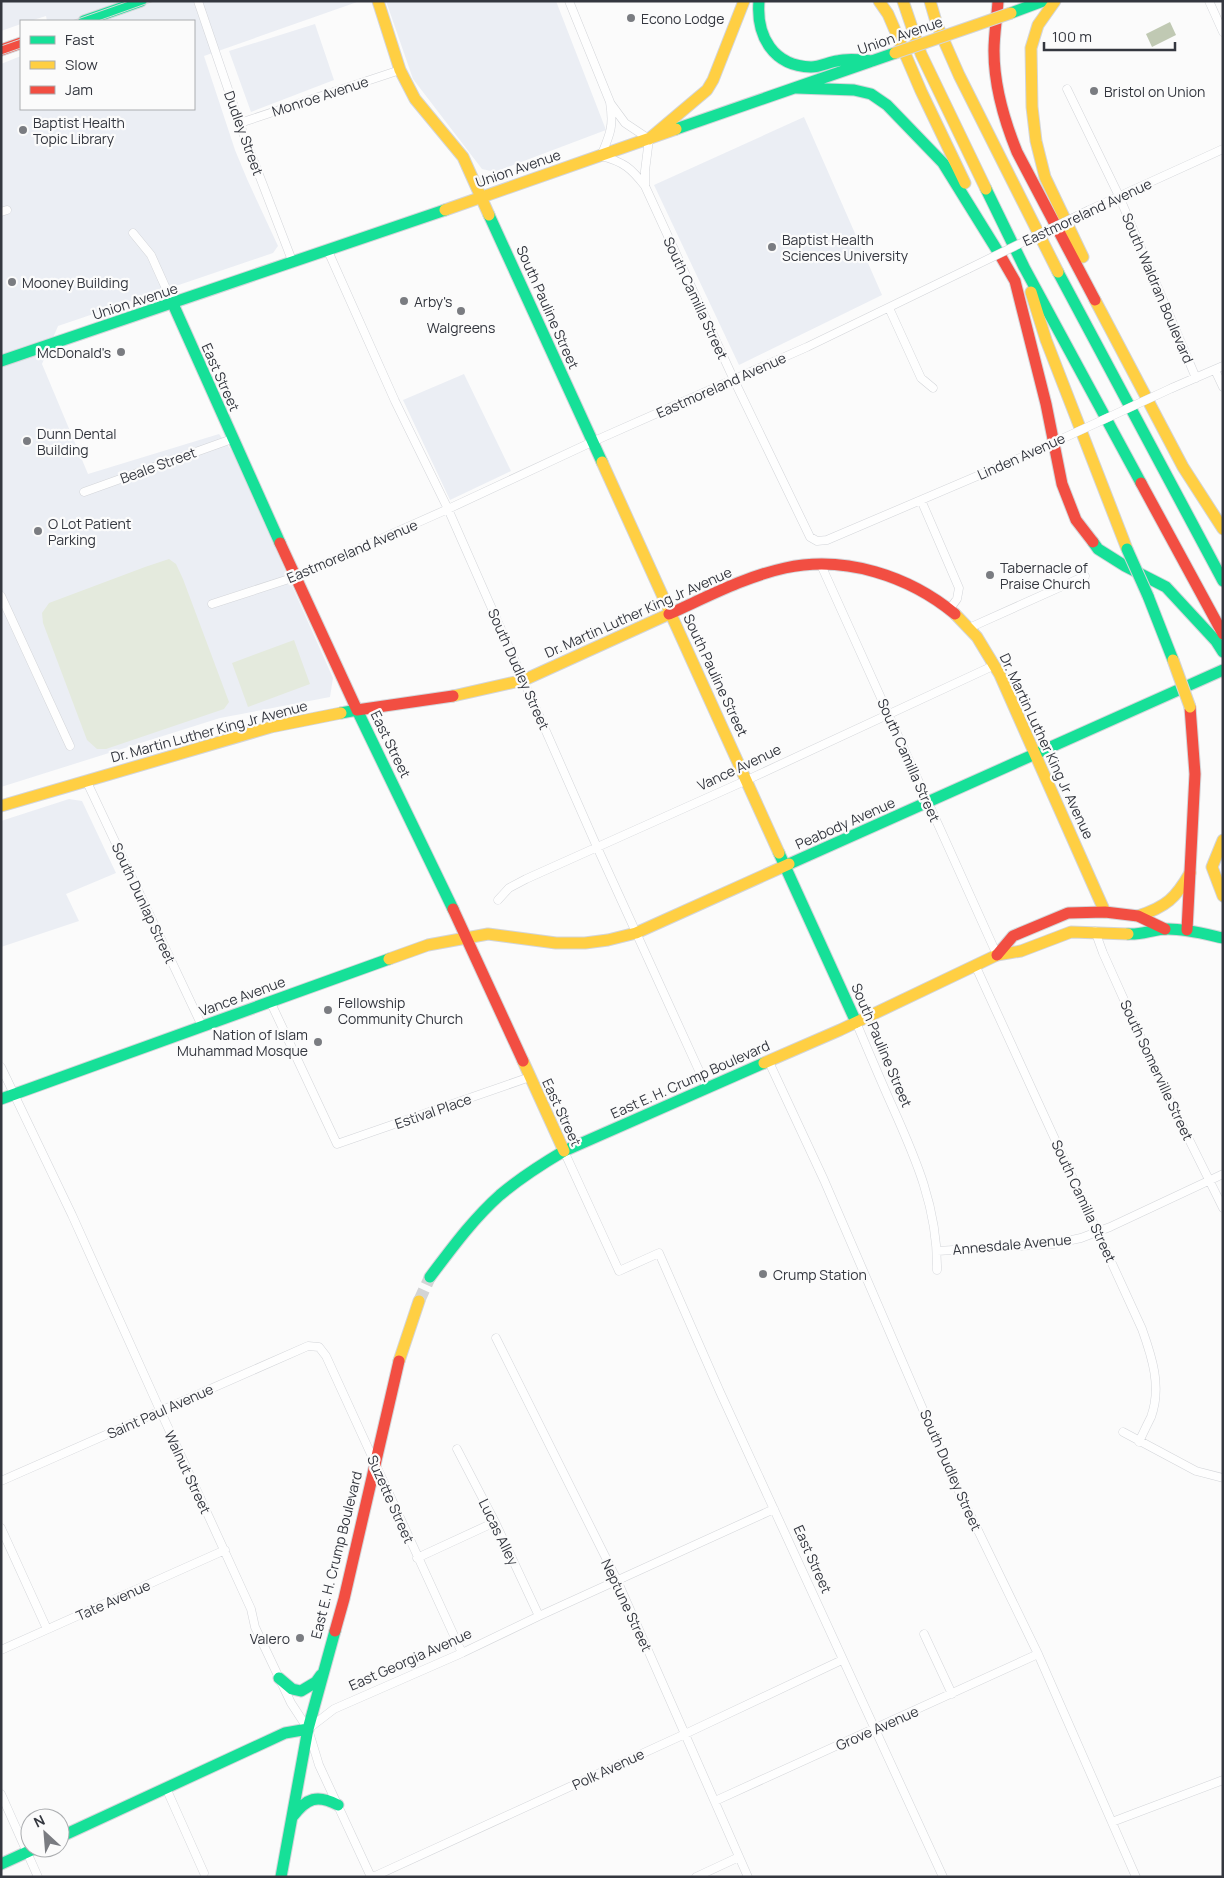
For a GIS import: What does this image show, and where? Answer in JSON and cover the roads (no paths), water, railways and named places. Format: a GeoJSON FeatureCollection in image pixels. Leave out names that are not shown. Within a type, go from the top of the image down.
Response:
{"type":"FeatureCollection","features":[{"type":"Feature","properties":{"kind":"main road"},"geometry":{"type":"LineString","coordinates":[[87,20],[141,1]]}},
{"type":"Feature","properties":{"kind":"main road","name":"South Pauline Street"},"geometry":{"type":"LineString","coordinates":[[378,1],[400,70],[415,99],[463,157],[482,197],[856,1022]]}},
{"type":"Feature","properties":{"kind":"main road"},"geometry":{"type":"LineString","coordinates":[[649,139],[708,90],[744,1]]}},
{"type":"Feature","properties":{"kind":"main road"},"geometry":{"type":"LineString","coordinates":[[759,1],[758,20],[763,38],[767,46],[781,59],[791,63],[814,67],[841,60],[872,61]]}},
{"type":"Feature","properties":{"kind":"main road"},"geometry":{"type":"LineString","coordinates":[[879,1],[888,14],[921,91],[988,234]]}},
{"type":"Feature","properties":{"kind":"main road"},"geometry":{"type":"LineString","coordinates":[[903,1],[921,54],[1024,267],[1220,635],[1223,652]]}},
{"type":"Feature","properties":{"kind":"main road"},"geometry":{"type":"LineString","coordinates":[[930,1],[937,25],[958,75],[1017,193],[1223,581]]}},
{"type":"Feature","properties":{"kind":"main road"},"geometry":{"type":"LineString","coordinates":[[998,1],[994,54],[999,94],[1009,134],[1031,182],[1183,467],[1223,529]]}},
{"type":"Feature","properties":{"kind":"main road","name":"Union Avenue"},"geometry":{"type":"LineString","coordinates":[[1,361],[328,251],[1043,1]]}},
{"type":"Feature","properties":{"kind":"main road"},"geometry":{"type":"LineString","coordinates":[[1055,1],[1038,25],[1031,48],[1031,82],[1036,140],[1041,162],[1053,196],[1083,258],[1121,348]]}},
{"type":"Feature","properties":{"kind":"main road"},"geometry":{"type":"LineString","coordinates":[[2,48],[20,43]]}},
{"type":"Feature","properties":{"kind":"main road"},"geometry":{"type":"LineString","coordinates":[[797,88],[864,91],[879,98],[906,123],[943,163],[1015,281],[1046,404],[1062,484],[1076,520],[1098,549],[1124,566],[1166,587],[1220,635]]}},
{"type":"Feature","properties":{"kind":"main road"},"geometry":{"type":"LineString","coordinates":[[1024,267],[1037,316],[1190,707],[1195,774],[1192,869],[1187,930]]}},
{"type":"Feature","properties":{"kind":"main road","name":"East Street"},"geometry":{"type":"LineString","coordinates":[[173,304],[295,576],[357,710],[467,937],[564,1151]]}},
{"type":"Feature","properties":{"kind":"main road"},"geometry":{"type":"LineString","coordinates":[[1196,531],[1223,570]]}},
{"type":"Feature","properties":{"kind":"main road","name":"Dr. Martin Luther King Jr Avenue"},"geometry":{"type":"LineString","coordinates":[[1,806],[271,727],[357,710],[454,696],[496,688],[524,680],[749,579],[790,567],[840,565],[887,574],[906,581],[920,588],[950,610],[969,628],[995,665],[1105,912]]}},
{"type":"Feature","properties":{"kind":"main road","name":"Peabody Avenue"},"geometry":{"type":"LineString","coordinates":[[467,937],[488,934],[556,943],[585,943],[636,933],[1223,670]]}},
{"type":"Feature","properties":{"kind":"main road"},"geometry":{"type":"LineString","coordinates":[[1223,840],[1212,867],[1223,896]]}},
{"type":"Feature","properties":{"kind":"main road"},"geometry":{"type":"LineString","coordinates":[[1138,916],[1160,910],[1176,896],[1192,869]]}},
{"type":"Feature","properties":{"kind":"main road","name":"East E. H. Crump Boulevard"},"geometry":{"type":"LineString","coordinates":[[430,1277],[474,1221],[500,1195],[564,1151],[769,1062],[976,967],[997,955],[1013,936],[1068,913],[1105,912],[1138,916],[1165,929]]}},
{"type":"Feature","properties":{"kind":"main road"},"geometry":{"type":"LineString","coordinates":[[1165,929],[1187,930],[1223,938]]}},
{"type":"Feature","properties":{"kind":"main road","name":"East E. H. Crump Boulevard"},"geometry":{"type":"LineString","coordinates":[[997,955],[1021,951],[1048,939],[1071,932],[1095,931],[1139,935],[1165,929]]}},
{"type":"Feature","properties":{"kind":"main road","name":"Vance Avenue"},"geometry":{"type":"LineString","coordinates":[[1,1099],[270,1001],[428,946],[467,937]]}},
{"type":"Feature","properties":{"kind":"main road","name":"East E. H. Crump Boulevard"},"geometry":{"type":"LineString","coordinates":[[281,1877],[308,1728],[321,1675],[344,1599],[396,1369],[419,1301]]}},
{"type":"Feature","properties":{"kind":"main road"},"geometry":{"type":"LineString","coordinates":[[279,1678],[292,1689],[301,1691],[316,1682],[321,1675]]}},
{"type":"Feature","properties":{"kind":"main road","name":"East Georgia Avenue"},"geometry":{"type":"LineString","coordinates":[[70,1832],[285,1733],[308,1728]]}},
{"type":"Feature","properties":{"kind":"main road"},"geometry":{"type":"LineString","coordinates":[[292,1818],[300,1807],[311,1800],[327,1799],[338,1806]]}},
{"type":"Feature","properties":{"kind":"main road"},"geometry":{"type":"LineString","coordinates":[[1,1864],[20,1855]]}},
{"type":"Feature","properties":{"kind":"street","name":"Dudley Street"},"geometry":{"type":"LineString","coordinates":[[198,1],[240,123],[293,263]]}},
{"type":"Feature","properties":{"kind":"street"},"geometry":{"type":"LineString","coordinates":[[569,1],[610,102],[613,118],[610,133],[601,156]]}},
{"type":"Feature","properties":{"kind":"street"},"geometry":{"type":"LineString","coordinates":[[1209,1],[1223,32]]}},
{"type":"Feature","properties":{"kind":"street","name":"Monroe Avenue"},"geometry":{"type":"LineString","coordinates":[[240,123],[400,70]]}},
{"type":"Feature","properties":{"kind":"street","name":"South Waldran Boulevard"},"geometry":{"type":"LineString","coordinates":[[1067,89],[1119,196],[1196,378]]}},
{"type":"Feature","properties":{"kind":"street"},"geometry":{"type":"LineString","coordinates":[[610,102],[625,123],[649,139]]}},
{"type":"Feature","properties":{"kind":"street","name":"South Camilla Street"},"geometry":{"type":"LineString","coordinates":[[645,186],[649,139]]}},
{"type":"Feature","properties":{"kind":"street","name":"Eastmoreland Avenue"},"geometry":{"type":"LineString","coordinates":[[212,604],[295,576],[448,510],[592,442],[734,380],[889,308],[1089,210],[1223,149]]}},
{"type":"Feature","properties":{"kind":"street","name":"South Camilla Street"},"geometry":{"type":"LineString","coordinates":[[601,156],[627,166],[645,186],[734,380],[810,537],[817,541]]}},
{"type":"Feature","properties":{"kind":"street","name":"East Street"},"geometry":{"type":"LineString","coordinates":[[133,232],[151,255],[173,304]]}},
{"type":"Feature","properties":{"kind":"street","name":"South Dudley Street"},"geometry":{"type":"LineString","coordinates":[[328,251],[395,401],[448,510],[597,847],[707,1088]]}},
{"type":"Feature","properties":{"kind":"street"},"geometry":{"type":"LineString","coordinates":[[889,308],[921,378],[932,388]]}},
{"type":"Feature","properties":{"kind":"street"},"geometry":{"type":"LineString","coordinates":[[1219,368],[1223,387]]}},
{"type":"Feature","properties":{"kind":"street","name":"Linden Avenue"},"geometry":{"type":"LineString","coordinates":[[817,541],[827,540],[1028,454],[1219,368]]}},
{"type":"Feature","properties":{"kind":"street","name":"Beale Street"},"geometry":{"type":"LineString","coordinates":[[84,492],[232,438]]}},
{"type":"Feature","properties":{"kind":"street"},"geometry":{"type":"LineString","coordinates":[[921,500],[959,588],[957,599],[950,610]]}},
{"type":"Feature","properties":{"kind":"street","name":"South Camilla Street"},"geometry":{"type":"LineString","coordinates":[[821,565],[997,955]]}},
{"type":"Feature","properties":{"kind":"street"},"geometry":{"type":"LineString","coordinates":[[969,628],[1085,576]]}},
{"type":"Feature","properties":{"kind":"street"},"geometry":{"type":"LineString","coordinates":[[1,596],[70,746]]}},
{"type":"Feature","properties":{"kind":"street","name":"Vance Avenue"},"geometry":{"type":"LineString","coordinates":[[498,900],[509,888],[517,883],[747,780],[995,665]]}},
{"type":"Feature","properties":{"kind":"street","name":"South Dunlap Street"},"geometry":{"type":"LineString","coordinates":[[86,780],[202,1026]]}},
{"type":"Feature","properties":{"kind":"street","name":"South Somerville Street"},"geometry":{"type":"LineString","coordinates":[[1095,931],[1103,954],[1165,1091],[1223,1208]]}},
{"type":"Feature","properties":{"kind":"street","name":"South Camilla Street"},"geometry":{"type":"LineString","coordinates":[[976,967],[1142,1329],[1152,1359],[1155,1376],[1155,1400],[1151,1416],[1139,1442]]}},
{"type":"Feature","properties":{"kind":"street","name":"Estival Place"},"geometry":{"type":"LineString","coordinates":[[270,1001],[337,1144],[530,1077]]}},
{"type":"Feature","properties":{"kind":"street","name":"South Pauline Street"},"geometry":{"type":"LineString","coordinates":[[856,1022],[908,1141],[926,1189],[937,1251],[937,1270]]}},
{"type":"Feature","properties":{"kind":"street","name":"South Dudley Street"},"geometry":{"type":"LineString","coordinates":[[769,1062],[824,1180],[953,1479],[1038,1654],[1136,1877]]}},
{"type":"Feature","properties":{"kind":"street","name":"Walnut Street"},"geometry":{"type":"LineString","coordinates":[[1,1067],[72,1215],[225,1550],[279,1678],[291,1703],[308,1728],[319,1765],[372,1877]]}},
{"type":"Feature","properties":{"kind":"street","name":"East Street"},"geometry":{"type":"LineString","coordinates":[[564,1151],[619,1271],[659,1253],[842,1660],[943,1877]]}},
{"type":"Feature","properties":{"kind":"street","name":"Annesdale Avenue"},"geometry":{"type":"LineString","coordinates":[[937,1251],[1053,1244],[1081,1238],[1098,1232],[1223,1174]]}},
{"type":"Feature","properties":{"kind":"street","name":"Neptune Street"},"geometry":{"type":"LineString","coordinates":[[496,1338],[617,1580],[748,1877]]}},
{"type":"Feature","properties":{"kind":"street","name":"Saint Paul Avenue"},"geometry":{"type":"LineString","coordinates":[[1,1481],[308,1346],[319,1347]]}},
{"type":"Feature","properties":{"kind":"street","name":"Suzette Street"},"geometry":{"type":"LineString","coordinates":[[319,1347],[326,1356],[462,1653]]}},
{"type":"Feature","properties":{"kind":"street"},"geometry":{"type":"LineString","coordinates":[[1123,1432],[1196,1471],[1223,1478]]}},
{"type":"Feature","properties":{"kind":"street","name":"Lucas Alley"},"geometry":{"type":"LineString","coordinates":[[457,1449],[495,1522],[539,1616]]}},
{"type":"Feature","properties":{"kind":"street","name":"East Georgia Avenue"},"geometry":{"type":"LineString","coordinates":[[308,1728],[334,1709],[462,1653],[774,1509]]}},
{"type":"Feature","properties":{"kind":"street"},"geometry":{"type":"LineString","coordinates":[[417,1558],[495,1522]]}},
{"type":"Feature","properties":{"kind":"street"},"geometry":{"type":"LineString","coordinates":[[1,1528],[47,1629]]}},
{"type":"Feature","properties":{"kind":"street","name":"Tate Avenue"},"geometry":{"type":"LineString","coordinates":[[1,1650],[225,1550]]}},
{"type":"Feature","properties":{"kind":"street"},"geometry":{"type":"LineString","coordinates":[[924,1634],[952,1694]]}},
{"type":"Feature","properties":{"kind":"street","name":"Grove Avenue"},"geometry":{"type":"LineString","coordinates":[[715,1801],[1038,1654]]}},
{"type":"Feature","properties":{"kind":"street","name":"Polk Avenue"},"geometry":{"type":"LineString","coordinates":[[372,1877],[842,1660]]}},
{"type":"Feature","properties":{"kind":"street"},"geometry":{"type":"LineString","coordinates":[[1112,1822],[1223,1780]]}},
{"type":"Feature","properties":{"kind":"street"},"geometry":{"type":"LineString","coordinates":[[166,1788],[204,1873]]}},
{"type":"Feature","properties":{"kind":"street"},"geometry":{"type":"LineString","coordinates":[[1,1794],[20,1829]]}},
{"type":"Feature","properties":{"kind":"street"},"geometry":{"type":"LineString","coordinates":[[696,1877],[739,1857]]}},
{"type":"Feature","properties":{"kind":"street"},"geometry":{"type":"LineString","coordinates":[[33,1858],[38,1877]]}},
{"type":"Feature","properties":{"kind":"tunnel"},"geometry":{"type":"LineString","coordinates":[[419,1301],[430,1277]]}},
{"type":"Feature","properties":{"kind":"tram line"},"geometry":{"type":"LineString","coordinates":[[75,20],[129,1]]}},
{"type":"Feature","properties":{"kind":"tram line"},"geometry":{"type":"LineString","coordinates":[[101,20],[154,1]]}},
{"type":"Feature","properties":{"kind":"tram line"},"geometry":{"type":"LineString","coordinates":[[1,46],[20,39]]}},
{"type":"Feature","properties":{"kind":"tram line"},"geometry":{"type":"LineString","coordinates":[[1,55],[20,48]]}},
{"type":"Feature","properties":{"kind":"place","name":"Econo Lodge"},"geometry":{"type":"Point","coordinates":[631,18]}},
{"type":"Feature","properties":{"kind":"place","name":"Bristol on Union"},"geometry":{"type":"Point","coordinates":[1094,91]}},
{"type":"Feature","properties":{"kind":"place","name":"Baptist Health Topic Library"},"geometry":{"type":"Point","coordinates":[23,130]}},
{"type":"Feature","properties":{"kind":"place","name":"Baptist Health Sciences University"},"geometry":{"type":"Point","coordinates":[772,247]}},
{"type":"Feature","properties":{"kind":"place","name":"Mooney Building"},"geometry":{"type":"Point","coordinates":[12,282]}},
{"type":"Feature","properties":{"kind":"place","name":"Arby's"},"geometry":{"type":"Point","coordinates":[404,301]}},
{"type":"Feature","properties":{"kind":"place","name":"Walgreens"},"geometry":{"type":"Point","coordinates":[461,311]}},
{"type":"Feature","properties":{"kind":"place","name":"McDonald's"},"geometry":{"type":"Point","coordinates":[121,352]}},
{"type":"Feature","properties":{"kind":"place","name":"Dunn Dental Building"},"geometry":{"type":"Point","coordinates":[27,441]}},
{"type":"Feature","properties":{"kind":"place","name":"O Lot Patient Parking"},"geometry":{"type":"Point","coordinates":[38,531]}},
{"type":"Feature","properties":{"kind":"place","name":"Tabernacle of Praise Church"},"geometry":{"type":"Point","coordinates":[990,575]}},
{"type":"Feature","properties":{"kind":"place","name":"Fellowship Community Church"},"geometry":{"type":"Point","coordinates":[328,1010]}},
{"type":"Feature","properties":{"kind":"place","name":"Nation of Islam Muhammad Mosque"},"geometry":{"type":"Point","coordinates":[318,1042]}},
{"type":"Feature","properties":{"kind":"place","name":"Crump Station"},"geometry":{"type":"Point","coordinates":[763,1274]}},
{"type":"Feature","properties":{"kind":"place","name":"Valero"},"geometry":{"type":"Point","coordinates":[300,1638]}}]}
